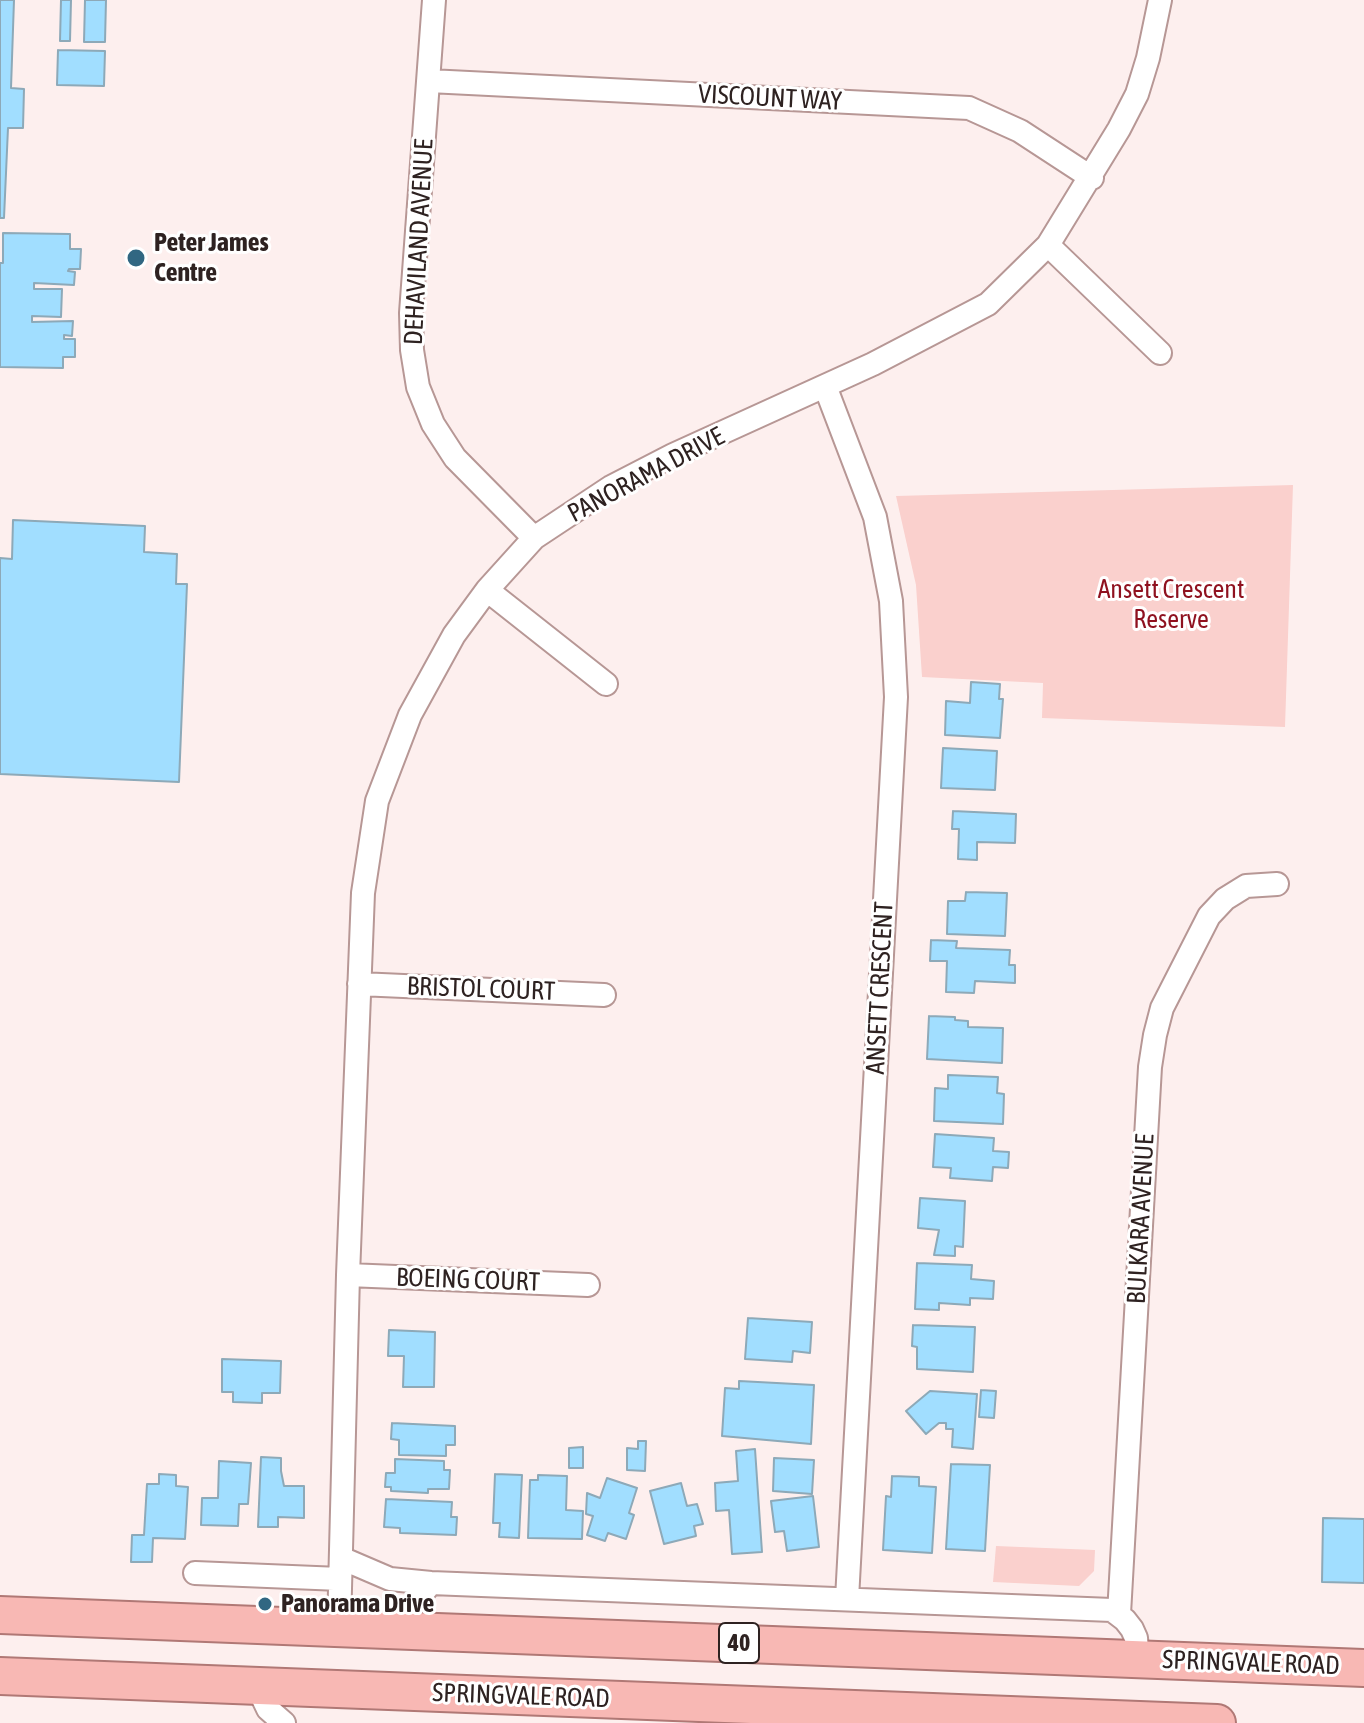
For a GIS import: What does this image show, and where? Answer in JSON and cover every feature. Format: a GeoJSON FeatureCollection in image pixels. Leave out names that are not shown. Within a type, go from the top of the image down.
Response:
{"type":"FeatureCollection","features":[{"type":"Feature","properties":{"kind":"highway","name":"SPRINGVALE ROAD"},"geometry":{"type":"LineString","coordinates":[[0,1615],[1364,1668]]}},
{"type":"Feature","properties":{"kind":"highway","name":"SPRINGVALE ROAD"},"geometry":{"type":"LineString","coordinates":[[0,1676],[1217,1723]]}},
{"type":"Feature","properties":{"kind":"street","name":"DEHAVILAND AVENUE"},"geometry":{"type":"LineString","coordinates":[[434,0],[411,313],[412,350],[418,387],[433,424],[455,458],[534,538]]}},
{"type":"Feature","properties":{"kind":"street","name":"PANORAMA DRIVE"},"geometry":{"type":"LineString","coordinates":[[339,1628],[348,1275],[363,893],[377,801],[410,715],[454,635],[487,590],[534,538],[611,487],[673,455],[873,364],[988,304],[1048,245],[1092,178],[1137,94],[1160,0]]}},
{"type":"Feature","properties":{"kind":"street","name":"VISCOUNT WAY"},"geometry":{"type":"LineString","coordinates":[[429,81],[969,108],[1020,131],[1092,178]]}},
{"type":"Feature","properties":{"kind":"street"},"geometry":{"type":"LineString","coordinates":[[1048,245],[1160,353]]}},
{"type":"Feature","properties":{"kind":"street","name":"ANSETT CRESCENT"},"geometry":{"type":"LineString","coordinates":[[825,386],[875,517],[891,601],[896,697],[847,1599]]}},
{"type":"Feature","properties":{"kind":"street"},"geometry":{"type":"LineString","coordinates":[[487,590],[606,684]]}},
{"type":"Feature","properties":{"kind":"street","name":"BULKARA AVENUE"},"geometry":{"type":"LineString","coordinates":[[1119,1614],[1150,1067],[1155,1035],[1162,1008],[1209,916],[1225,899],[1246,886],[1277,884]]}},
{"type":"Feature","properties":{"kind":"street","name":"BRISTOL COURT"},"geometry":{"type":"LineString","coordinates":[[359,984],[604,995]]}},
{"type":"Feature","properties":{"kind":"street","name":"BOEING COURT"},"geometry":{"type":"LineString","coordinates":[[348,1275],[588,1285]]}},
{"type":"Feature","properties":{"kind":"street"},"geometry":{"type":"LineString","coordinates":[[195,1573],[341,1568],[390,1579],[431,1583],[1104,1609],[1119,1614]]}},
{"type":"Feature","properties":{"kind":"street"},"geometry":{"type":"LineString","coordinates":[[393,1629],[431,1583]]}},
{"type":"Feature","properties":{"kind":"street","name":"SPRINGVALE ROAD"},"geometry":{"type":"LineString","coordinates":[[1119,1614],[1136,1638],[1138,1659]]}},
{"type":"Feature","properties":{"kind":"street"},"geometry":{"type":"LineString","coordinates":[[257,1686],[268,1709],[284,1723]]}},
{"type":"Feature","properties":{"kind":"green space","name":"Ansett Crescent Reserve"},"geometry":{"type":"Polygon","coordinates":[[[1293,485],[1285,727],[1042,718],[1043,683],[922,677],[916,585],[896,496],[1293,485]]]}},
{"type":"Feature","properties":{"kind":"green space"},"geometry":{"type":"Polygon","coordinates":[[[996,1546],[1095,1550],[1094,1571],[1079,1586],[993,1582],[996,1546]]]}},
{"type":"Feature","properties":{"kind":"building"},"geometry":{"type":"Polygon","coordinates":[[[0,0],[14,0],[11,88],[24,89],[23,128],[8,128],[4,218],[0,218],[0,0]]]}},
{"type":"Feature","properties":{"kind":"building"},"geometry":{"type":"Polygon","coordinates":[[[61,0],[71,0],[70,41],[60,41],[61,0]]]}},
{"type":"Feature","properties":{"kind":"building"},"geometry":{"type":"Polygon","coordinates":[[[85,0],[106,0],[105,42],[84,42],[85,0]]]}},
{"type":"Feature","properties":{"kind":"building"},"geometry":{"type":"Polygon","coordinates":[[[58,50],[105,51],[104,86],[57,85],[58,50]]]}},
{"type":"Feature","properties":{"kind":"building"},"geometry":{"type":"Polygon","coordinates":[[[3,233],[70,234],[70,249],[81,249],[80,269],[68,271],[75,272],[74,285],[34,283],[34,289],[62,289],[61,317],[32,316],[32,322],[73,321],[72,336],[64,335],[64,339],[75,339],[75,357],[63,357],[63,368],[0,367],[3,233]]]}},
{"type":"Feature","properties":{"kind":"building"},"geometry":{"type":"Polygon","coordinates":[[[13,520],[145,526],[144,552],[177,554],[176,584],[187,584],[179,782],[0,774],[0,558],[12,559],[13,520]]]}},
{"type":"Feature","properties":{"kind":"building"},"geometry":{"type":"Polygon","coordinates":[[[971,682],[1000,684],[999,699],[1003,699],[1000,738],[945,735],[946,701],[970,703],[971,682]]]}},
{"type":"Feature","properties":{"kind":"building"},"geometry":{"type":"Polygon","coordinates":[[[943,748],[997,751],[995,790],[941,788],[943,748]]]}},
{"type":"Feature","properties":{"kind":"building"},"geometry":{"type":"Polygon","coordinates":[[[953,811],[1016,814],[1015,843],[977,842],[977,860],[958,859],[959,829],[952,829],[953,811]]]}},
{"type":"Feature","properties":{"kind":"building"},"geometry":{"type":"Polygon","coordinates":[[[966,892],[1007,893],[1005,936],[947,934],[948,901],[965,901],[966,892]]]}},
{"type":"Feature","properties":{"kind":"building"},"geometry":{"type":"Polygon","coordinates":[[[931,940],[957,941],[956,948],[1010,950],[1009,965],[1015,965],[1015,983],[975,981],[974,993],[946,992],[947,961],[930,961],[931,940]]]}},
{"type":"Feature","properties":{"kind":"building"},"geometry":{"type":"Polygon","coordinates":[[[929,1016],[955,1017],[955,1020],[968,1021],[968,1027],[1003,1028],[1002,1063],[927,1059],[929,1016]]]}},
{"type":"Feature","properties":{"kind":"building"},"geometry":{"type":"Polygon","coordinates":[[[948,1075],[998,1077],[997,1093],[1004,1094],[1003,1124],[934,1121],[935,1088],[948,1089],[948,1075]]]}},
{"type":"Feature","properties":{"kind":"building"},"geometry":{"type":"Polygon","coordinates":[[[935,1134],[994,1138],[993,1151],[1009,1152],[1008,1168],[993,1167],[992,1181],[950,1178],[951,1168],[933,1167],[935,1134]]]}},
{"type":"Feature","properties":{"kind":"building"},"geometry":{"type":"Polygon","coordinates":[[[920,1198],[965,1201],[963,1247],[955,1246],[955,1256],[934,1255],[939,1230],[918,1228],[920,1198]]]}},
{"type":"Feature","properties":{"kind":"building"},"geometry":{"type":"Polygon","coordinates":[[[917,1263],[972,1265],[971,1279],[994,1281],[993,1299],[970,1298],[970,1305],[939,1303],[939,1310],[915,1309],[917,1263]]]}},
{"type":"Feature","properties":{"kind":"building"},"geometry":{"type":"Polygon","coordinates":[[[748,1318],[812,1322],[810,1353],[793,1351],[792,1362],[745,1359],[748,1318]]]}},
{"type":"Feature","properties":{"kind":"building"},"geometry":{"type":"Polygon","coordinates":[[[913,1325],[975,1327],[973,1372],[917,1369],[917,1347],[912,1346],[913,1325]]]}},
{"type":"Feature","properties":{"kind":"building"},"geometry":{"type":"Polygon","coordinates":[[[389,1330],[435,1332],[434,1387],[403,1387],[404,1356],[388,1356],[389,1330]]]}},
{"type":"Feature","properties":{"kind":"building"},"geometry":{"type":"Polygon","coordinates":[[[222,1359],[281,1361],[280,1393],[262,1393],[262,1403],[233,1402],[233,1392],[222,1392],[222,1359]]]}},
{"type":"Feature","properties":{"kind":"building"},"geometry":{"type":"Polygon","coordinates":[[[739,1381],[814,1385],[811,1444],[722,1436],[725,1388],[739,1389],[739,1381]]]}},
{"type":"Feature","properties":{"kind":"building"},"geometry":{"type":"Polygon","coordinates":[[[981,1390],[996,1391],[994,1418],[979,1417],[981,1390]]]}},
{"type":"Feature","properties":{"kind":"building"},"geometry":{"type":"Polygon","coordinates":[[[930,1391],[977,1394],[973,1449],[952,1447],[953,1429],[946,1429],[946,1423],[939,1423],[926,1434],[906,1411],[930,1391]]]}},
{"type":"Feature","properties":{"kind":"building"},"geometry":{"type":"Polygon","coordinates":[[[392,1423],[455,1426],[455,1445],[446,1445],[446,1456],[399,1455],[399,1440],[391,1439],[392,1423]]]}},
{"type":"Feature","properties":{"kind":"building"},"geometry":{"type":"Polygon","coordinates":[[[638,1441],[646,1441],[645,1471],[627,1470],[627,1448],[638,1449],[638,1441]]]}},
{"type":"Feature","properties":{"kind":"building"},"geometry":{"type":"Polygon","coordinates":[[[583,1447],[583,1468],[569,1468],[569,1448],[583,1447]]]}},
{"type":"Feature","properties":{"kind":"building"},"geometry":{"type":"Polygon","coordinates":[[[755,1449],[762,1552],[732,1554],[729,1510],[716,1511],[715,1483],[738,1481],[736,1451],[755,1449]]]}},
{"type":"Feature","properties":{"kind":"building"},"geometry":{"type":"Polygon","coordinates":[[[261,1457],[281,1458],[284,1486],[304,1486],[304,1518],[278,1517],[278,1527],[258,1527],[261,1457]]]}},
{"type":"Feature","properties":{"kind":"building"},"geometry":{"type":"Polygon","coordinates":[[[774,1458],[814,1460],[812,1494],[773,1491],[774,1458]]]}},
{"type":"Feature","properties":{"kind":"building"},"geometry":{"type":"Polygon","coordinates":[[[395,1459],[444,1461],[444,1470],[450,1470],[449,1489],[428,1489],[428,1493],[391,1491],[391,1487],[385,1487],[386,1473],[395,1473],[395,1459]]]}},
{"type":"Feature","properties":{"kind":"building"},"geometry":{"type":"Polygon","coordinates":[[[219,1461],[251,1463],[248,1504],[239,1504],[238,1526],[201,1525],[202,1498],[218,1498],[219,1461]]]}},
{"type":"Feature","properties":{"kind":"building"},"geometry":{"type":"Polygon","coordinates":[[[951,1464],[990,1465],[985,1551],[946,1549],[951,1464]]]}},
{"type":"Feature","properties":{"kind":"building"},"geometry":{"type":"Polygon","coordinates":[[[159,1474],[176,1475],[176,1486],[188,1487],[185,1539],[153,1538],[152,1562],[131,1562],[132,1535],[144,1535],[147,1484],[159,1484],[159,1474]]]}},
{"type":"Feature","properties":{"kind":"building"},"geometry":{"type":"Polygon","coordinates":[[[495,1474],[522,1475],[519,1538],[499,1537],[500,1523],[493,1523],[495,1474]]]}},
{"type":"Feature","properties":{"kind":"building"},"geometry":{"type":"Polygon","coordinates":[[[538,1475],[567,1476],[566,1510],[583,1511],[582,1539],[528,1538],[530,1480],[538,1480],[538,1475]]]}},
{"type":"Feature","properties":{"kind":"building"},"geometry":{"type":"Polygon","coordinates":[[[892,1476],[919,1477],[919,1486],[936,1487],[932,1553],[883,1550],[886,1496],[891,1497],[892,1476]]]}},
{"type":"Feature","properties":{"kind":"building"},"geometry":{"type":"Polygon","coordinates":[[[607,1478],[637,1488],[629,1513],[634,1515],[626,1539],[608,1533],[605,1541],[587,1535],[593,1516],[586,1514],[587,1493],[600,1498],[607,1478]]]}},
{"type":"Feature","properties":{"kind":"building"},"geometry":{"type":"Polygon","coordinates":[[[681,1483],[687,1506],[697,1504],[703,1524],[694,1526],[696,1536],[664,1544],[650,1491],[681,1483]]]}},
{"type":"Feature","properties":{"kind":"building"},"geometry":{"type":"Polygon","coordinates":[[[813,1496],[819,1547],[787,1551],[784,1531],[775,1532],[771,1501],[813,1496]]]}},
{"type":"Feature","properties":{"kind":"building"},"geometry":{"type":"Polygon","coordinates":[[[386,1499],[452,1502],[451,1517],[457,1517],[456,1535],[400,1533],[400,1528],[384,1527],[386,1499]]]}},
{"type":"Feature","properties":{"kind":"building"},"geometry":{"type":"Polygon","coordinates":[[[1323,1518],[1364,1519],[1364,1583],[1322,1582],[1323,1518]]]}},
{"type":"Feature","properties":{"kind":"place","name":"Peter James Centre"},"geometry":{"type":"Point","coordinates":[136,258]}},
{"type":"Feature","properties":{"kind":"place","name":"Panorama Drive"},"geometry":{"type":"Point","coordinates":[265,1604]}}]}
